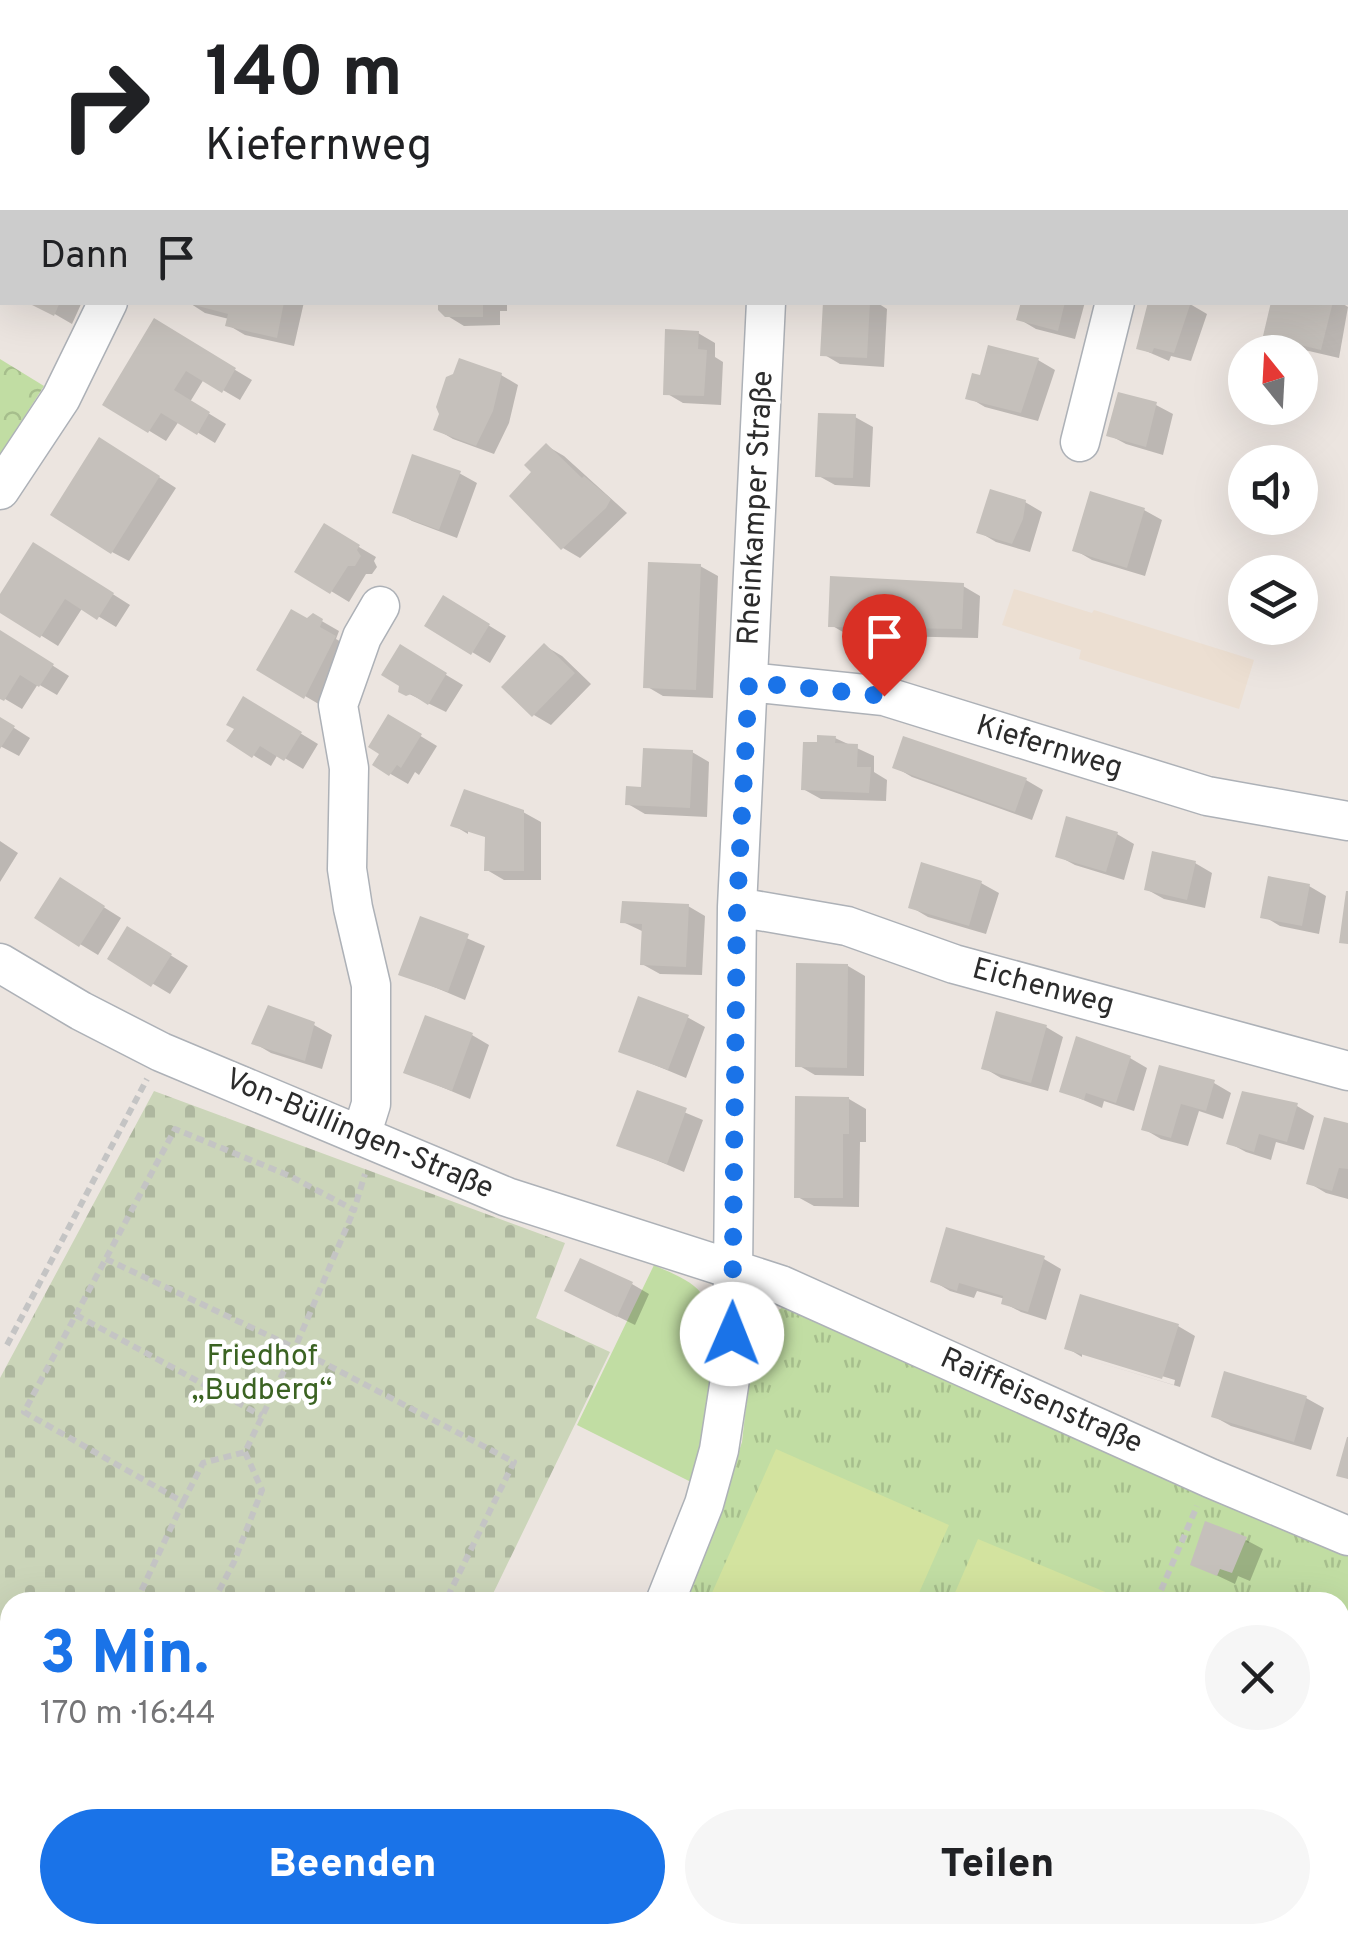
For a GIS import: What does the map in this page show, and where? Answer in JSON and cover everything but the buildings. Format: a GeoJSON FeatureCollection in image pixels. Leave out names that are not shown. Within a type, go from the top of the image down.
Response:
{"type":"FeatureCollection","features":[{"type":"Feature","properties":{"kind":"street"},"geometry":{"type":"LineString","coordinates":[[0,490],[60,398],[106,305]]}},
{"type":"Feature","properties":{"kind":"street","name":"Rheinkamper Straße"},"geometry":{"type":"LineString","coordinates":[[669,1592],[704,1504],[719,1450],[732,1366],[737,907],[766,305]]}},
{"type":"Feature","properties":{"kind":"street"},"geometry":{"type":"LineString","coordinates":[[1080,442],[1113,305]]}},
{"type":"Feature","properties":{"kind":"street"},"geometry":{"type":"LineString","coordinates":[[369,1138],[371,985],[352,908],[347,869],[349,768],[338,704],[362,637],[380,606]]}},
{"type":"Feature","properties":{"kind":"street","name":"Kiefernweg"},"geometry":{"type":"LineString","coordinates":[[749,682],[884,696],[1207,796],[1348,821]]}},
{"type":"Feature","properties":{"kind":"street","name":"Eichenweg"},"geometry":{"type":"LineString","coordinates":[[737,907],[847,926],[954,964],[1348,1071]]}},
{"type":"Feature","properties":{"kind":"street","name":"Von-Büllingen-Straße"},"geometry":{"type":"LineString","coordinates":[[0,963],[81,1011],[162,1052],[507,1197],[734,1270]]}},
{"type":"Feature","properties":{"kind":"street","name":"Raiffeisenstraße"},"geometry":{"type":"LineString","coordinates":[[734,1270],[781,1285],[1348,1536]]}},
{"type":"Feature","properties":{"kind":"path"},"geometry":{"type":"LineString","coordinates":[[6,1344],[162,1052]]}},
{"type":"Feature","properties":{"kind":"path"},"geometry":{"type":"LineString","coordinates":[[183,1502],[24,1412],[176,1130],[290,1176],[354,1210]]}},
{"type":"Feature","properties":{"kind":"path"},"geometry":{"type":"LineString","coordinates":[[219,1592],[262,1490],[245,1452],[354,1210],[369,1138]]}},
{"type":"Feature","properties":{"kind":"path"},"geometry":{"type":"LineString","coordinates":[[106,1259],[295,1348],[514,1462],[449,1592]]}},
{"type":"Feature","properties":{"kind":"path"},"geometry":{"type":"LineString","coordinates":[[76,1315],[262,1416]]}},
{"type":"Feature","properties":{"kind":"path"},"geometry":{"type":"LineString","coordinates":[[141,1592],[203,1463],[245,1452]]}},
{"type":"Feature","properties":{"kind":"path"},"geometry":{"type":"LineString","coordinates":[[1160,1592],[1210,1478]]}},
{"type":"Feature","properties":{"kind":"shaded area"},"geometry":{"type":"Polygon","coordinates":[[[1014,589],[1254,660],[1239,709],[1079,659],[1081,650],[1002,625],[1014,589]]]}},
{"type":"Feature","properties":{"kind":"green space"},"geometry":{"type":"Polygon","coordinates":[[[0,359],[44,386],[0,455],[0,359]]]}},
{"type":"Feature","properties":{"kind":"green space","name":"Friedhof „Budberg“"},"geometry":{"type":"Polygon","coordinates":[[[154,1091],[565,1243],[536,1318],[610,1352],[494,1592],[0,1592],[0,1378],[154,1091]]]}},
{"type":"Feature","properties":{"kind":"green space"},"geometry":{"type":"Polygon","coordinates":[[[654,1265],[697,1288],[709,1310],[714,1333],[713,1386],[699,1486],[577,1425],[654,1265]]]}},
{"type":"Feature","properties":{"kind":"green space"},"geometry":{"type":"Polygon","coordinates":[[[783,1307],[1348,1553],[1348,1592],[689,1592],[742,1442],[755,1326],[783,1307]]]}},
{"type":"Feature","properties":{"kind":"green space"},"geometry":{"type":"Polygon","coordinates":[[[776,1449],[949,1525],[919,1592],[712,1592],[776,1449]]]}},
{"type":"Feature","properties":{"kind":"green space"},"geometry":{"type":"Polygon","coordinates":[[[978,1539],[1105,1592],[955,1592],[978,1539]]]}},
{"type":"Feature","properties":{"kind":"route"},"geometry":{"type":"LineString","coordinates":[[732,1334],[737,907],[749,682],[884,696]]}}]}
